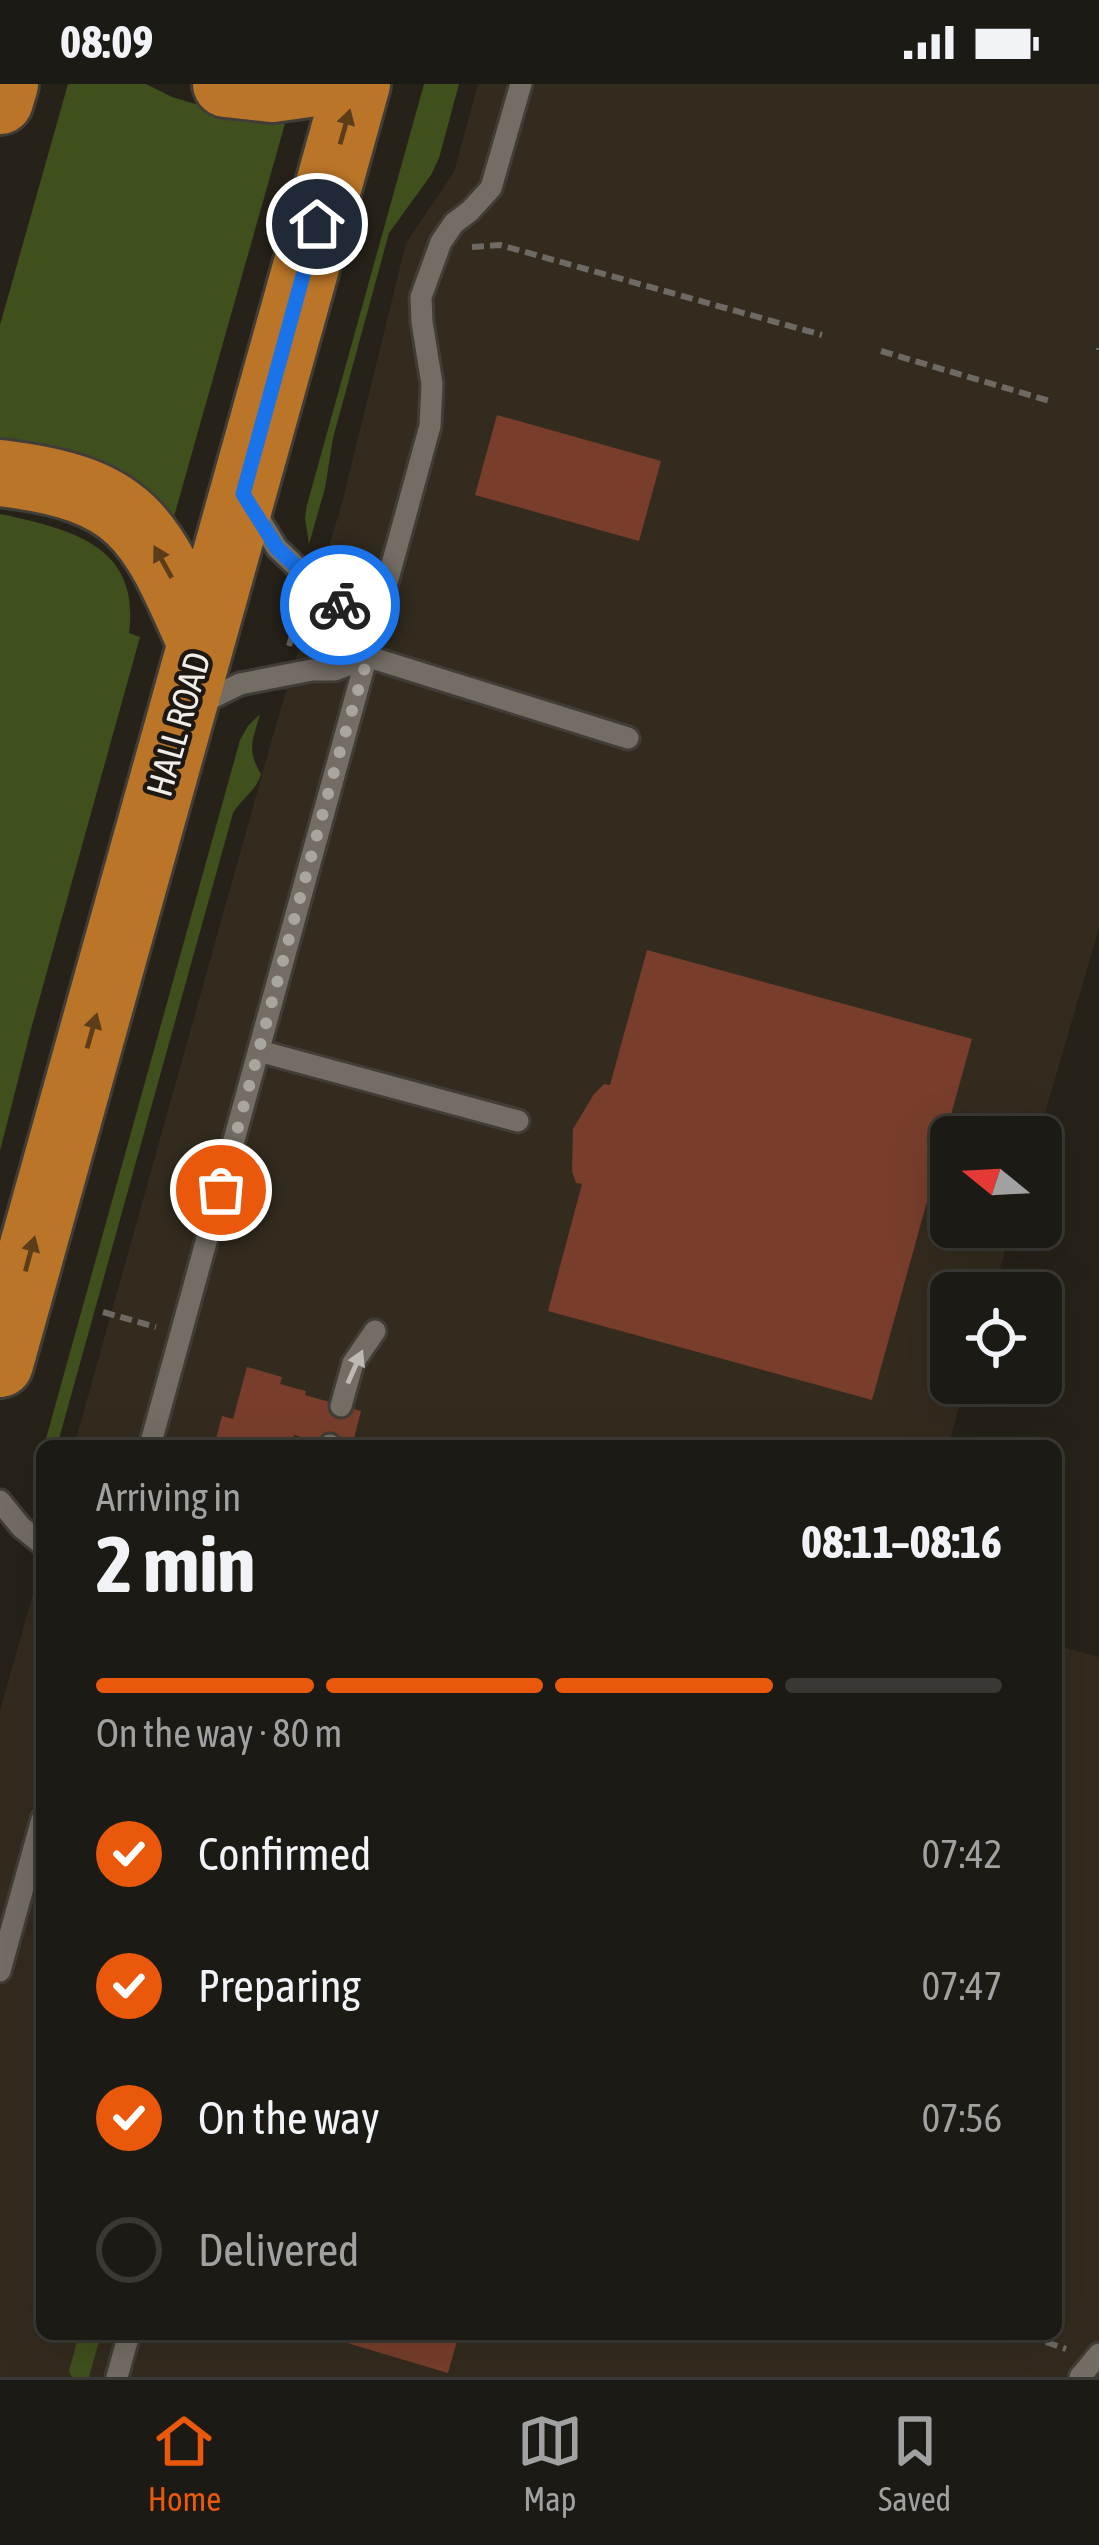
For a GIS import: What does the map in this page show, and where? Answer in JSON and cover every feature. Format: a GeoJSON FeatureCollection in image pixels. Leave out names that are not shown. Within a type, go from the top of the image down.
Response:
{"type":"FeatureCollection","features":[{"type":"Feature","properties":{"kind":"highway"},"geometry":{"type":"LineString","coordinates":[[0,101],[5,84]]}},
{"type":"Feature","properties":{"kind":"highway"},"geometry":{"type":"LineString","coordinates":[[226,84],[272,89],[308,84]]}},
{"type":"Feature","properties":{"kind":"highway","name":"HALL ROAD"},"geometry":{"type":"LineString","coordinates":[[0,1364],[357,84]]}},
{"type":"Feature","properties":{"kind":"highway"},"geometry":{"type":"LineString","coordinates":[[0,473],[57,483],[124,512],[166,564],[201,644]]}},
{"type":"Feature","properties":{"kind":"lane"},"geometry":{"type":"LineString","coordinates":[[152,1440],[430,426],[432,384],[422,297],[441,242],[490,188],[521,84]]}},
{"type":"Feature","properties":{"kind":"lane"},"geometry":{"type":"LineString","coordinates":[[243,494],[277,548],[358,619],[368,657]]}},
{"type":"Feature","properties":{"kind":"lane"},"geometry":{"type":"LineString","coordinates":[[182,712],[240,684],[335,670],[368,657],[628,738]]}},
{"type":"Feature","properties":{"kind":"lane"},"geometry":{"type":"LineString","coordinates":[[260,1051],[518,1121]]}},
{"type":"Feature","properties":{"kind":"lane"},"geometry":{"type":"LineString","coordinates":[[340,1406],[352,1363],[375,1331]]}},
{"type":"Feature","properties":{"kind":"lane"},"geometry":{"type":"LineString","coordinates":[[0,1501],[36,1539]]}},
{"type":"Feature","properties":{"kind":"lane"},"geometry":{"type":"LineString","coordinates":[[0,1971],[36,1841]]}},
{"type":"Feature","properties":{"kind":"lane"},"geometry":{"type":"LineString","coordinates":[[117,2377],[127,2340]]}},
{"type":"Feature","properties":{"kind":"lane"},"geometry":{"type":"LineString","coordinates":[[1080,2377],[1099,2354]]}},
{"type":"Feature","properties":{"kind":"path"},"geometry":{"type":"LineString","coordinates":[[469,248],[500,245],[821,335]]}},
{"type":"Feature","properties":{"kind":"path"},"geometry":{"type":"LineString","coordinates":[[881,352],[1052,402]]}},
{"type":"Feature","properties":{"kind":"path"},"geometry":{"type":"LineString","coordinates":[[286,655],[301,602]]}},
{"type":"Feature","properties":{"kind":"path"},"geometry":{"type":"LineString","coordinates":[[103,1312],[156,1327]]}},
{"type":"Feature","properties":{"kind":"path"},"geometry":{"type":"LineString","coordinates":[[1046,2342],[1069,2351]]}},
{"type":"Feature","properties":{"kind":"shaded area"},"geometry":{"type":"Polygon","coordinates":[[[478,84],[1099,84],[1099,928],[1044,1116],[930,1116],[930,1248],[1006,1248],[999,1272],[930,1272],[930,1404],[960,1404],[950,1440],[76,1440],[342,503],[406,243],[454,172],[478,84]]]}},
{"type":"Feature","properties":{"kind":"shaded area"},"geometry":{"type":"Polygon","coordinates":[[[36,1582],[36,2340],[1062,2340],[1062,1647],[1099,1657],[1099,2377],[0,2377],[0,1711],[36,1582]]]}},
{"type":"Feature","properties":{"kind":"green space"},"geometry":{"type":"Polygon","coordinates":[[[68,84],[146,84],[229,114],[286,120],[173,520],[0,444],[0,325],[68,84]]]}},
{"type":"Feature","properties":{"kind":"green space"},"geometry":{"type":"Polygon","coordinates":[[[424,84],[459,84],[439,158],[389,233],[309,544],[307,505],[424,84]]]}},
{"type":"Feature","properties":{"kind":"green space"},"geometry":{"type":"Polygon","coordinates":[[[0,514],[75,535],[95,546],[124,579],[130,603],[129,633],[140,637],[0,1151],[0,514]]]}},
{"type":"Feature","properties":{"kind":"green space"},"geometry":{"type":"Polygon","coordinates":[[[260,714],[252,751],[261,774],[233,813],[59,1440],[46,1440],[240,740],[260,714]]]}},
{"type":"Feature","properties":{"kind":"green space"},"geometry":{"type":"Polygon","coordinates":[[[77,2340],[99,2340],[89,2377],[72,2377],[69,2371],[77,2340]]]}},
{"type":"Feature","properties":{"kind":"building"},"geometry":{"type":"Polygon","coordinates":[[[497,415],[661,461],[639,541],[475,495],[497,415]]]}},
{"type":"Feature","properties":{"kind":"building"},"geometry":{"type":"Polygon","coordinates":[[[647,950],[972,1039],[951,1116],[930,1116],[930,1191],[872,1400],[548,1311],[582,1184],[576,1183],[572,1171],[573,1129],[594,1094],[604,1084],[610,1085],[647,950]]]}},
{"type":"Feature","properties":{"kind":"building"},"geometry":{"type":"Polygon","coordinates":[[[247,1367],[282,1377],[280,1384],[306,1391],[305,1395],[361,1411],[354,1440],[294,1435],[293,1440],[216,1440],[222,1416],[233,1419],[247,1367]]]}},
{"type":"Feature","properties":{"kind":"building"},"geometry":{"type":"Polygon","coordinates":[[[337,2340],[457,2340],[448,2373],[337,2340]]]}},
{"type":"Feature","properties":{"kind":"way so far"},"geometry":{"type":"LineString","coordinates":[[221,1190],[368,657],[358,619],[340,605]]}},
{"type":"Feature","properties":{"kind":"route"},"geometry":{"type":"LineString","coordinates":[[317,224],[243,494],[277,548],[340,605]]}}]}
